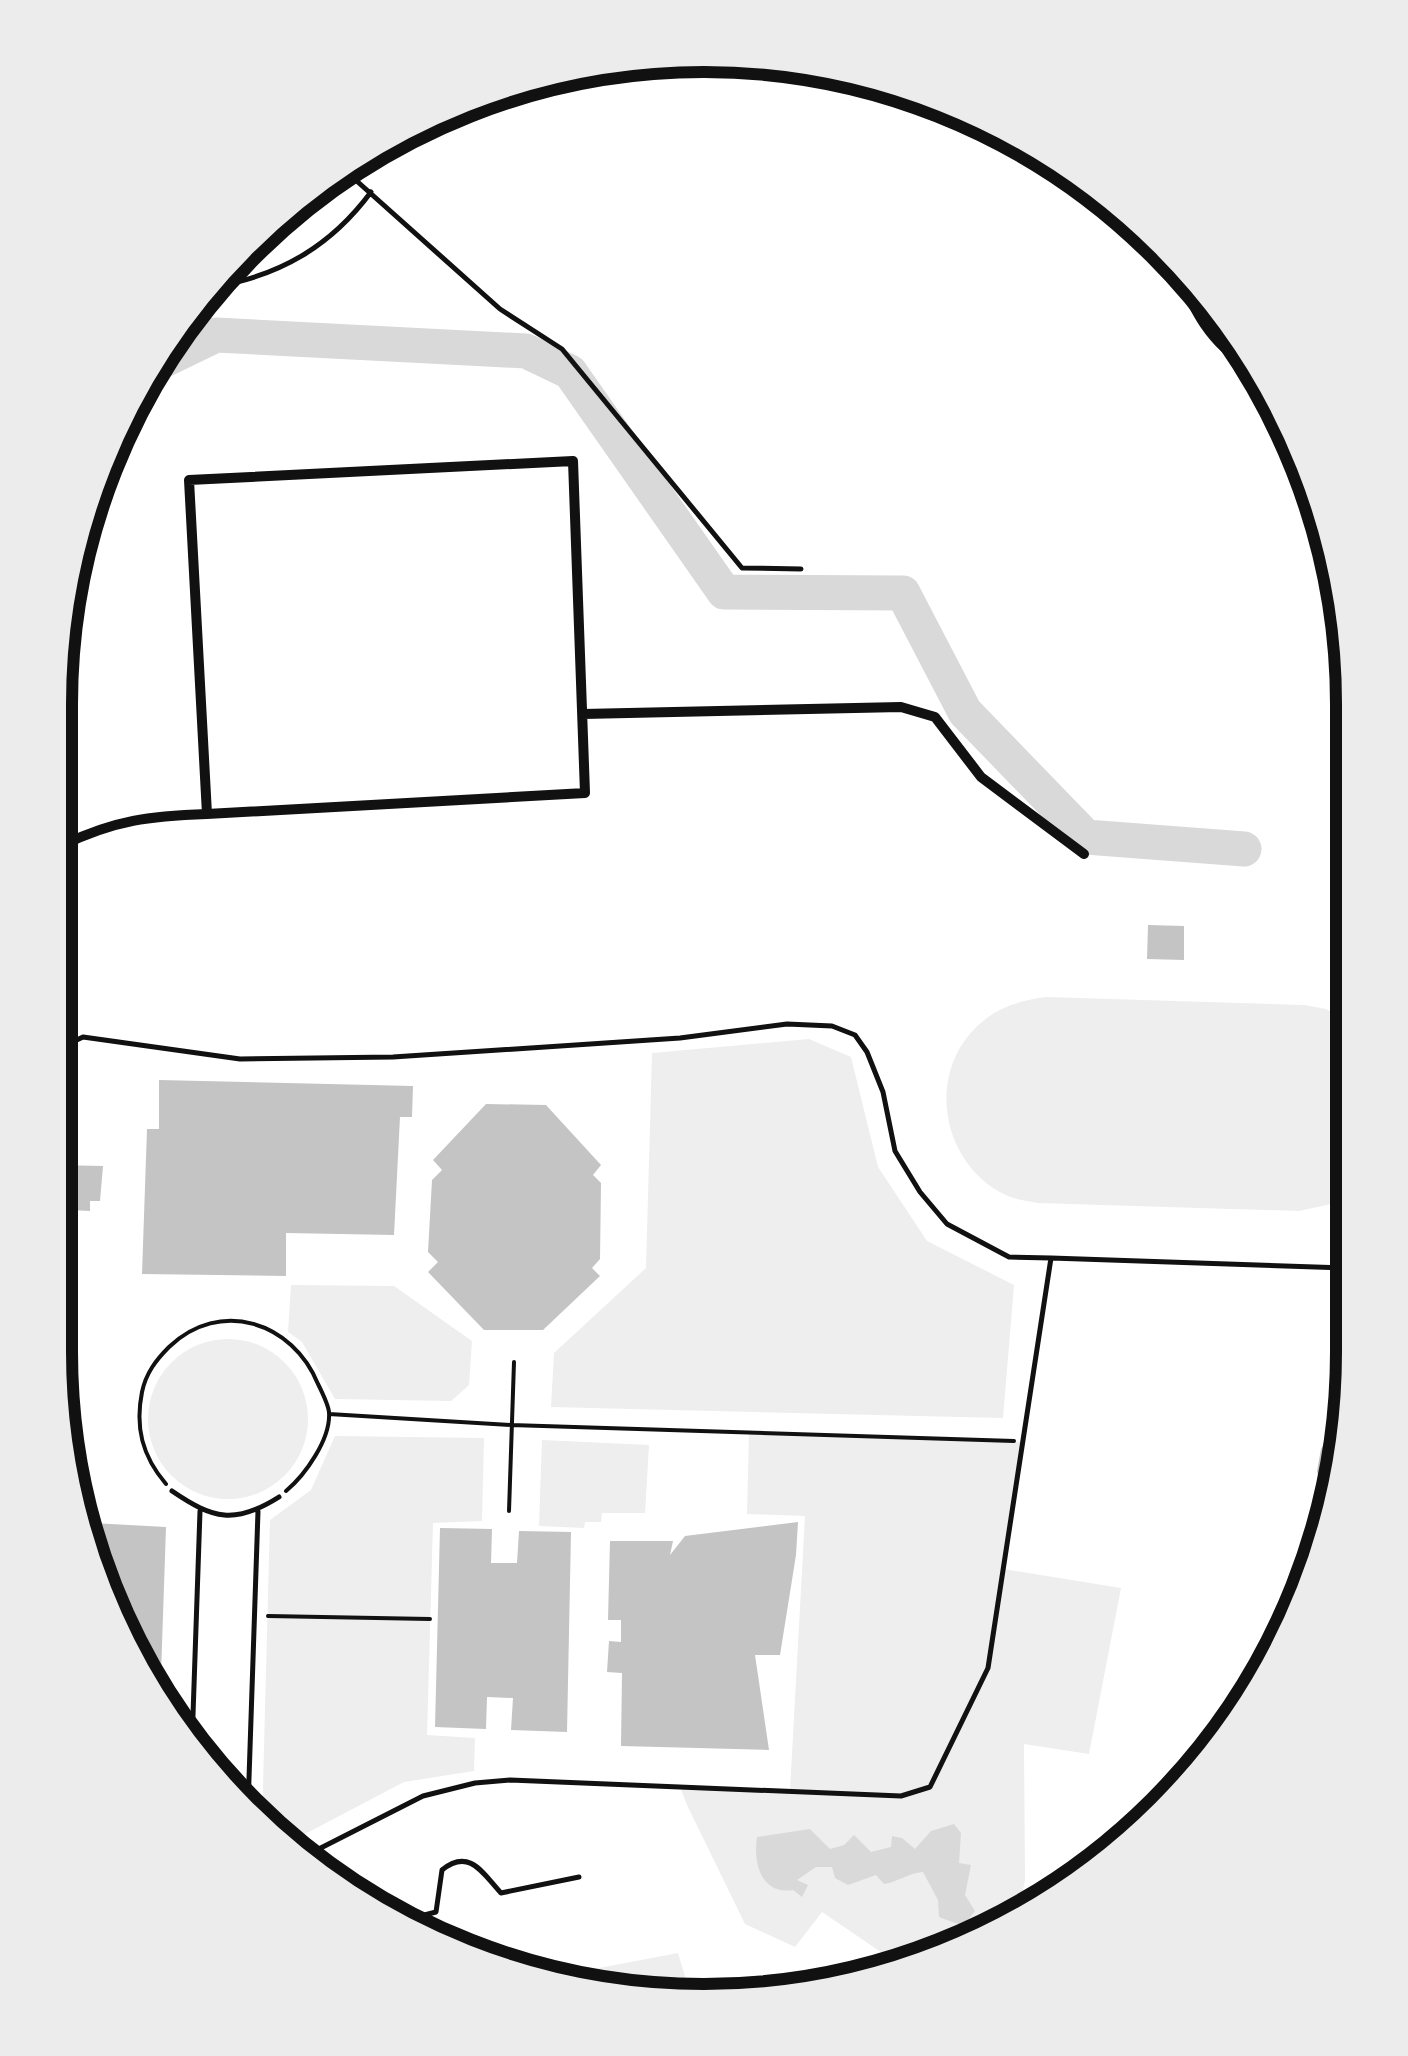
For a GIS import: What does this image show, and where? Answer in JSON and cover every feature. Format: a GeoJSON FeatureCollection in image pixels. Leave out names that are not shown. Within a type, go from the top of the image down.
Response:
{"type":"FeatureCollection","features":[{"type":"Feature","properties":{"kind":"street"},"geometry":{"type":"LineString","coordinates":[[1194,306],[1227,350]]}},
{"type":"Feature","properties":{"kind":"street"},"geometry":{"type":"LineString","coordinates":[[72,841],[96,829],[149,816],[207,814],[585,793],[573,461],[189,480],[207,814]]}},
{"type":"Feature","properties":{"kind":"street"},"geometry":{"type":"LineString","coordinates":[[583,714],[901,707],[935,717],[981,777],[1084,854]]}},
{"type":"Feature","properties":{"kind":"lane"},"geometry":{"type":"LineString","coordinates":[[354,178],[500,308],[562,349],[742,568],[801,569]]}},
{"type":"Feature","properties":{"kind":"lane"},"geometry":{"type":"LineString","coordinates":[[236,281],[291,265],[352,218],[371,192]]}},
{"type":"Feature","properties":{"kind":"lane"},"geometry":{"type":"LineString","coordinates":[[72,1042],[83,1037],[240,1058],[392,1057],[680,1038],[787,1024],[832,1026],[855,1036],[868,1052],[883,1092],[895,1151],[920,1192],[946,1224],[1010,1257],[1336,1268]]}},
{"type":"Feature","properties":{"kind":"lane"},"geometry":{"type":"LineString","coordinates":[[316,1850],[423,1796],[475,1783],[510,1780],[901,1796],[930,1787],[988,1668],[1051,1258]]}},
{"type":"Feature","properties":{"kind":"lane"},"geometry":{"type":"LineString","coordinates":[[172,1491],[200,1511],[230,1516],[258,1511],[279,1497]]}},
{"type":"Feature","properties":{"kind":"lane"},"geometry":{"type":"LineString","coordinates":[[193,1722],[200,1511]]}},
{"type":"Feature","properties":{"kind":"lane"},"geometry":{"type":"LineString","coordinates":[[248,1790],[258,1511]]}},
{"type":"Feature","properties":{"kind":"lane"},"geometry":{"type":"LineString","coordinates":[[421,1916],[436,1912],[442,1870],[452,1862],[468,1861],[482,1869],[501,1893],[579,1877]]}},
{"type":"Feature","properties":{"kind":"path"},"geometry":{"type":"LineString","coordinates":[[172,1491],[156,1472],[142,1445],[138,1415],[144,1380],[157,1358],[179,1338],[206,1325],[235,1321],[264,1326],[290,1341],[309,1360],[329,1414],[316,1456],[279,1497]]}},
{"type":"Feature","properties":{"kind":"path"},"geometry":{"type":"LineString","coordinates":[[510,1511],[514,1362]]}},
{"type":"Feature","properties":{"kind":"path"},"geometry":{"type":"LineString","coordinates":[[329,1414],[510,1425],[1023,1442]]}},
{"type":"Feature","properties":{"kind":"path"},"geometry":{"type":"LineString","coordinates":[[253,1616],[430,1619]]}},
{"type":"Feature","properties":{"kind":"shaded area"},"geometry":{"type":"Polygon","coordinates":[[[1046,997],[1304,1005],[1336,1015],[1336,1201],[1299,1211],[1038,1203],[1008,1196],[985,1182],[967,1163],[948,1116],[947,1090],[952,1065],[964,1042],[989,1016],[1046,997]]]}},
{"type":"Feature","properties":{"kind":"shaded area"},"geometry":{"type":"Polygon","coordinates":[[[809,1039],[851,1057],[878,1167],[927,1241],[1014,1285],[1003,1418],[551,1407],[554,1353],[646,1268],[652,1053],[809,1039]]]}},
{"type":"Feature","properties":{"kind":"shaded area"},"geometry":{"type":"Polygon","coordinates":[[[291,1285],[394,1286],[472,1341],[469,1385],[451,1401],[335,1399],[302,1342],[288,1332],[291,1285]]]}},
{"type":"Feature","properties":{"kind":"shaded area"},"geometry":{"type":"Polygon","coordinates":[[[228,1339],[259,1345],[285,1362],[302,1388],[308,1419],[302,1450],[285,1476],[259,1493],[228,1499],[197,1493],[171,1476],[154,1450],[148,1419],[154,1388],[171,1362],[197,1345],[228,1339]]]}},
{"type":"Feature","properties":{"kind":"shaded area"},"geometry":{"type":"Polygon","coordinates":[[[749,1433],[1023,1442],[1003,1569],[1121,1588],[1089,1754],[1024,1744],[1025,1880],[1021,1898],[946,1935],[887,1956],[822,1912],[795,1947],[745,1924],[680,1787],[790,1791],[805,1516],[747,1514],[749,1433]]]}},
{"type":"Feature","properties":{"kind":"shaded area"},"geometry":{"type":"Polygon","coordinates":[[[335,1436],[484,1438],[482,1521],[433,1523],[427,1735],[475,1738],[474,1771],[404,1782],[300,1837],[263,1804],[270,1520],[311,1490],[335,1436]]]}},
{"type":"Feature","properties":{"kind":"shaded area"},"geometry":{"type":"Polygon","coordinates":[[[542,1440],[649,1445],[645,1513],[602,1513],[601,1522],[585,1522],[584,1528],[539,1526],[542,1440]]]}},
{"type":"Feature","properties":{"kind":"shaded area"},"geometry":{"type":"Polygon","coordinates":[[[954,1824],[961,1833],[959,1863],[971,1865],[965,1895],[975,1911],[963,1926],[939,1917],[938,1900],[923,1872],[884,1884],[876,1875],[848,1885],[835,1878],[832,1867],[816,1867],[797,1880],[808,1885],[802,1897],[766,1882],[756,1857],[757,1837],[810,1829],[830,1849],[844,1845],[854,1835],[871,1852],[891,1847],[892,1836],[902,1838],[915,1849],[931,1831],[954,1824]]]}},
{"type":"Feature","properties":{"kind":"shaded area"},"geometry":{"type":"Polygon","coordinates":[[[678,1953],[687,1983],[622,1978],[582,1971],[678,1953]]]}},
{"type":"Feature","properties":{"kind":"building"},"geometry":{"type":"Polygon","coordinates":[[[1148,925],[1184,926],[1184,960],[1147,959],[1148,925]]]}},
{"type":"Feature","properties":{"kind":"building"},"geometry":{"type":"Polygon","coordinates":[[[159,1080],[413,1086],[412,1117],[400,1117],[394,1235],[286,1233],[286,1276],[142,1274],[147,1129],[159,1129],[159,1080]]]}},
{"type":"Feature","properties":{"kind":"building"},"geometry":{"type":"Polygon","coordinates":[[[486,1104],[546,1105],[601,1165],[593,1175],[601,1183],[600,1259],[592,1268],[600,1276],[543,1330],[484,1330],[428,1272],[438,1262],[428,1252],[432,1180],[442,1170],[433,1160],[486,1104]]]}},
{"type":"Feature","properties":{"kind":"building"},"geometry":{"type":"Polygon","coordinates":[[[72,1165],[103,1166],[100,1201],[90,1201],[90,1211],[72,1210],[72,1165]]]}},
{"type":"Feature","properties":{"kind":"building"},"geometry":{"type":"Polygon","coordinates":[[[1330,1434],[1321,1486],[1317,1471],[1321,1449],[1330,1434]]]}},
{"type":"Feature","properties":{"kind":"building"},"geometry":{"type":"Polygon","coordinates":[[[798,1522],[780,1655],[755,1655],[769,1750],[621,1746],[622,1673],[607,1672],[609,1641],[621,1642],[621,1620],[608,1620],[610,1541],[673,1541],[670,1555],[685,1536],[798,1522]]]}},
{"type":"Feature","properties":{"kind":"building"},"geometry":{"type":"Polygon","coordinates":[[[96,1523],[166,1527],[161,1674],[121,1594],[96,1523]]]}},
{"type":"Feature","properties":{"kind":"building"},"geometry":{"type":"Polygon","coordinates":[[[440,1528],[492,1529],[491,1563],[517,1563],[519,1531],[571,1532],[567,1732],[511,1730],[513,1698],[487,1697],[486,1729],[435,1727],[440,1528]]]}},
{"type":"Feature","properties":{"kind":"waterway"},"geometry":{"type":"LineString","coordinates":[[179,353],[216,335],[526,351],[570,372],[724,592],[903,593],[965,712],[1086,837],[1244,849]]}}]}
